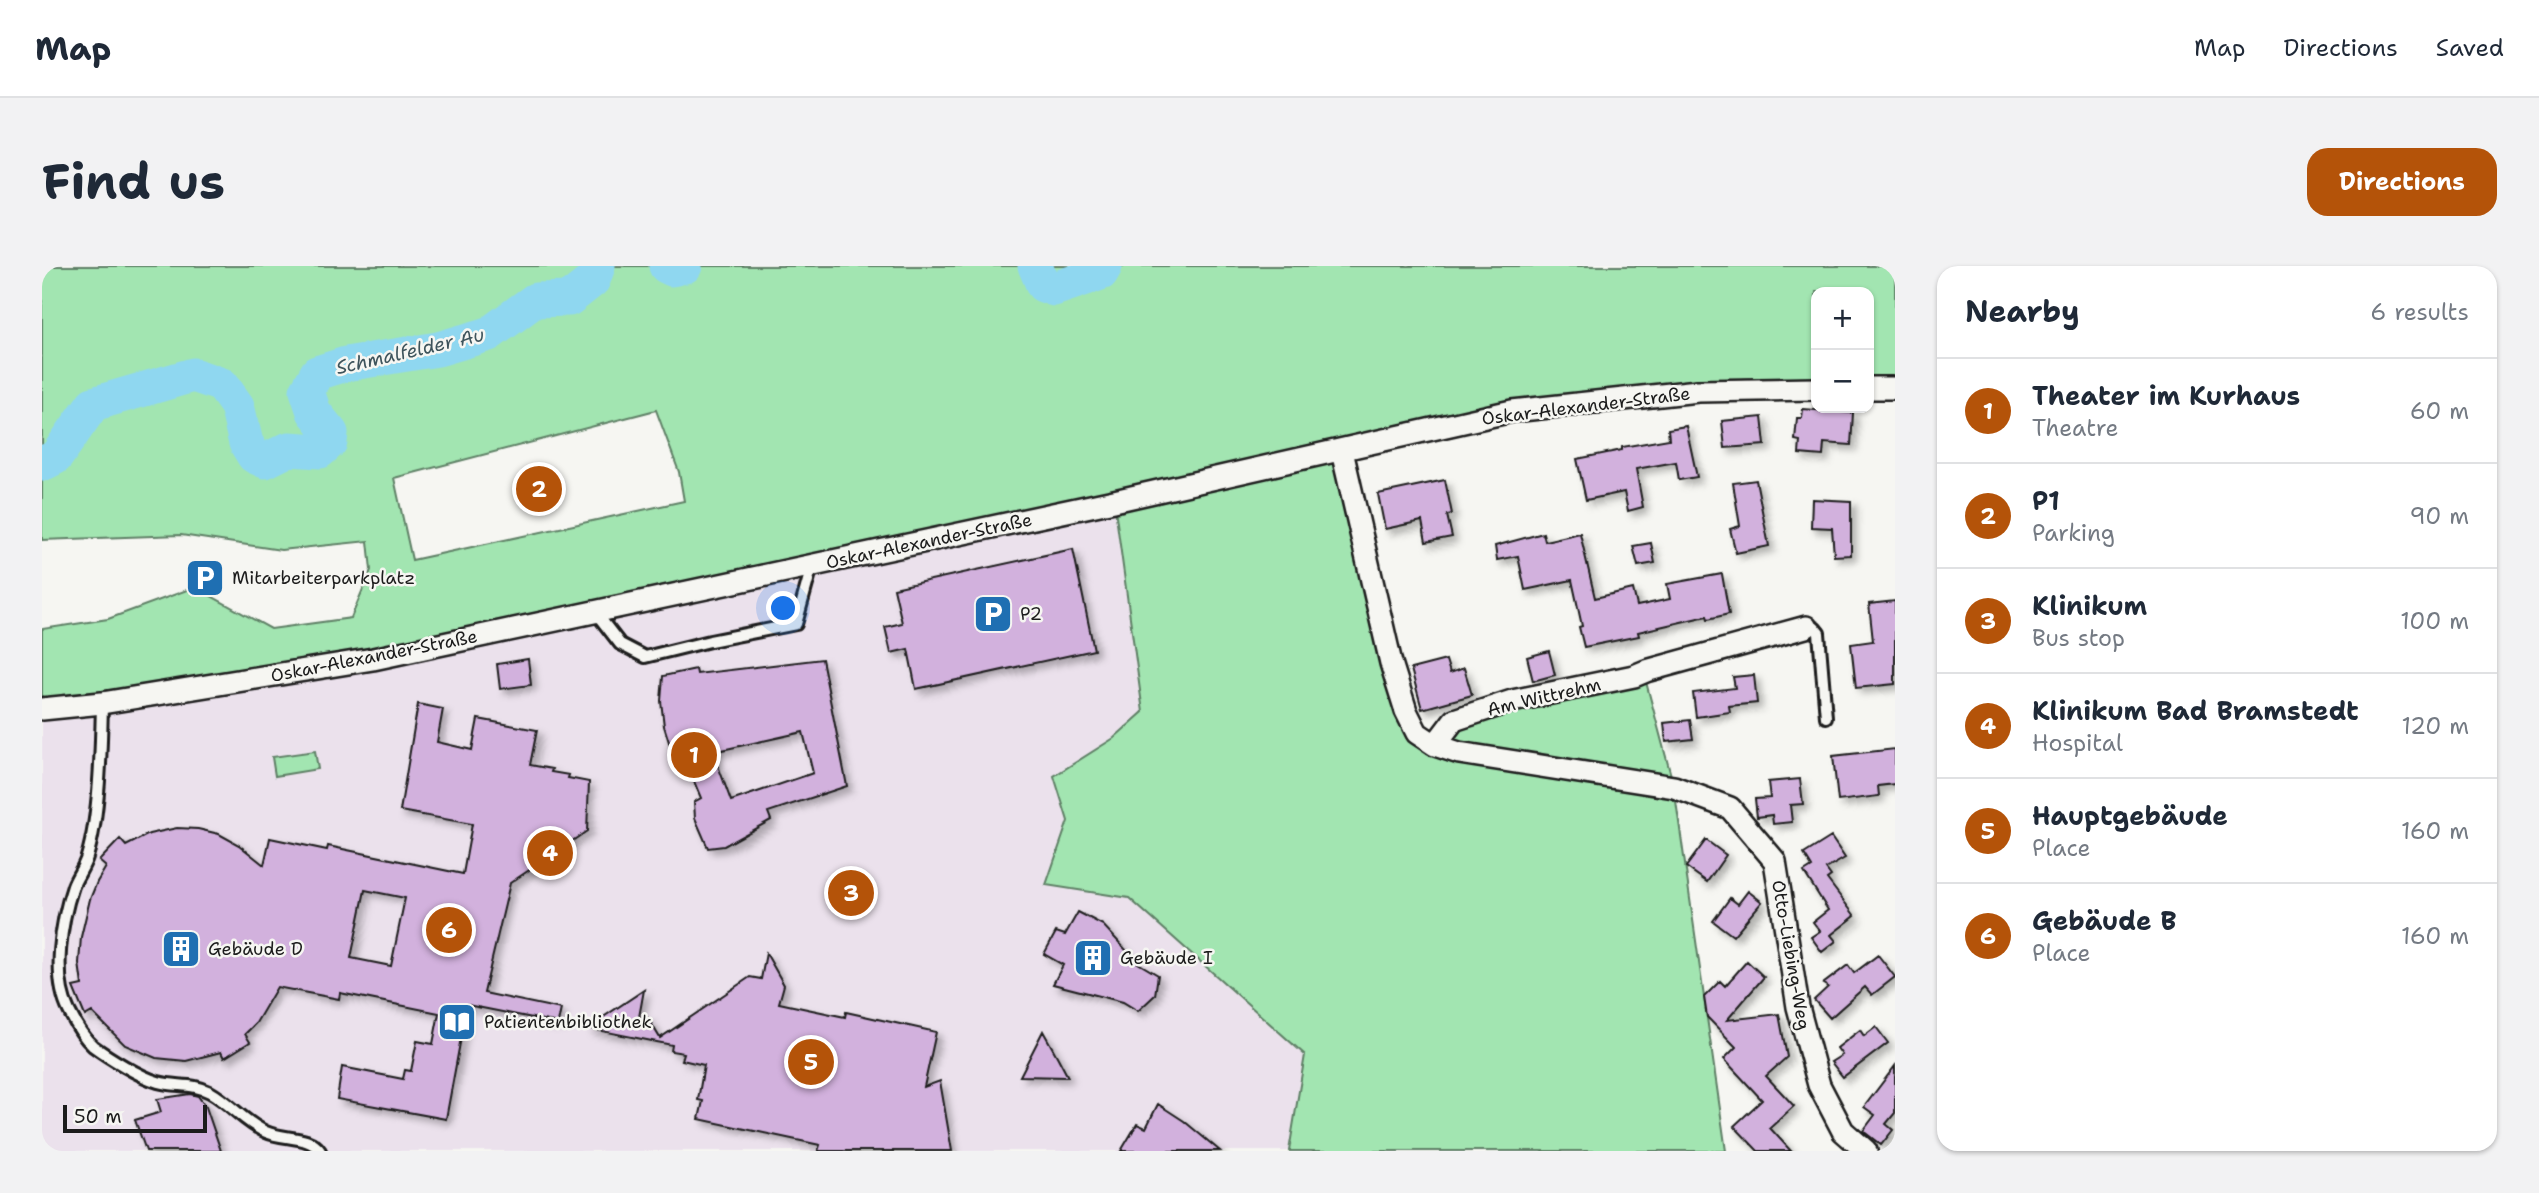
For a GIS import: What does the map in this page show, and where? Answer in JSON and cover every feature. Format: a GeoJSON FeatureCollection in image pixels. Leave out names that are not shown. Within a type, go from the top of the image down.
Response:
{"type":"FeatureCollection","features":[{"type":"Feature","properties":{"kind":"street"},"geometry":{"type":"LineString","coordinates":[[1874,388],[1895,388]]}},
{"type":"Feature","properties":{"kind":"street","name":"Oskar-Alexander-Straße"},"geometry":{"type":"LineString","coordinates":[[42,709],[102,703],[373,659],[1342,451],[1513,411],[1698,391],[1811,389]]}},
{"type":"Feature","properties":{"kind":"street"},"geometry":{"type":"LineString","coordinates":[[1342,451],[1391,663],[1406,711],[1417,733],[1436,745]]}},
{"type":"Feature","properties":{"kind":"street","name":"Am Wittrehm"},"geometry":{"type":"LineString","coordinates":[[1436,745],[1454,720],[1512,701],[1634,676],[1806,627]]}},
{"type":"Feature","properties":{"kind":"street","name":"Otto-Liebing-Weg"},"geometry":{"type":"LineString","coordinates":[[1436,745],[1459,753],[1674,787],[1730,808],[1775,861],[1798,1007],[1819,1085],[1843,1131],[1866,1151]]}},
{"type":"Feature","properties":{"kind":"lane"},"geometry":{"type":"LineString","coordinates":[[596,612],[620,644],[645,657],[659,655],[710,641],[796,624],[812,566]]}},
{"type":"Feature","properties":{"kind":"lane"},"geometry":{"type":"LineString","coordinates":[[1806,627],[1815,628],[1819,633],[1826,717]]}},
{"type":"Feature","properties":{"kind":"lane"},"geometry":{"type":"LineString","coordinates":[[102,703],[101,746],[93,822],[87,857],[74,886],[64,928],[58,978],[68,1010],[92,1044],[145,1077],[170,1085],[193,1085],[211,1092],[267,1133],[310,1142],[320,1151]]}},
{"type":"Feature","properties":{"kind":"shaded area"},"geometry":{"type":"Polygon","coordinates":[[[1114,501],[1141,662],[1143,712],[1114,738],[1054,776],[1068,821],[1047,884],[1129,898],[1305,1055],[1289,1151],[42,1149],[42,709],[1114,501]]]}},
{"type":"Feature","properties":{"kind":"green space"},"geometry":{"type":"Polygon","coordinates":[[[42,266],[1895,266],[1895,388],[1874,388],[1874,287],[1811,287],[1811,389],[1513,411],[1333,458],[1382,669],[1410,739],[1455,724],[1646,682],[1674,787],[1726,1151],[1289,1151],[1305,1055],[1129,898],[1046,885],[1068,821],[1054,776],[1114,738],[1143,712],[1114,501],[694,591],[42,709],[42,629],[108,619],[195,587],[271,629],[351,618],[371,570],[368,541],[281,550],[181,535],[42,540],[42,266]],[[656,410],[394,478],[412,560],[684,501],[679,472],[656,410]]]}},
{"type":"Feature","properties":{"kind":"green space"},"geometry":{"type":"Polygon","coordinates":[[[315,751],[318,769],[275,776],[272,757],[315,751]]]}},
{"type":"Feature","properties":{"kind":"building"},"geometry":{"type":"Polygon","coordinates":[[[1803,409],[1811,410],[1811,413],[1853,413],[1851,445],[1824,443],[1823,456],[1799,454],[1800,441],[1795,440],[1797,418],[1802,418],[1803,409]]]}},
{"type":"Feature","properties":{"kind":"building"},"geometry":{"type":"Polygon","coordinates":[[[1762,417],[1765,445],[1725,448],[1722,421],[1762,417]]]}},
{"type":"Feature","properties":{"kind":"building"},"geometry":{"type":"Polygon","coordinates":[[[1686,426],[1697,477],[1679,480],[1676,462],[1636,469],[1643,507],[1628,511],[1624,492],[1586,500],[1577,459],[1622,450],[1622,447],[1669,439],[1668,429],[1686,426]]]}},
{"type":"Feature","properties":{"kind":"building"},"geometry":{"type":"Polygon","coordinates":[[[1445,480],[1452,514],[1447,515],[1452,537],[1426,542],[1422,521],[1385,529],[1378,494],[1445,480]]]}},
{"type":"Feature","properties":{"kind":"building"},"geometry":{"type":"Polygon","coordinates":[[[1756,480],[1769,546],[1736,553],[1730,529],[1740,526],[1733,483],[1756,480]]]}},
{"type":"Feature","properties":{"kind":"building"},"geometry":{"type":"Polygon","coordinates":[[[1812,499],[1851,501],[1851,555],[1834,556],[1832,528],[1811,527],[1812,499]]]}},
{"type":"Feature","properties":{"kind":"building"},"geometry":{"type":"Polygon","coordinates":[[[1543,533],[1545,541],[1580,533],[1595,598],[1633,589],[1637,606],[1670,599],[1667,584],[1722,574],[1729,614],[1708,619],[1707,616],[1638,632],[1639,636],[1584,647],[1572,580],[1525,590],[1518,556],[1497,560],[1495,546],[1543,533]]]}},
{"type":"Feature","properties":{"kind":"building"},"geometry":{"type":"Polygon","coordinates":[[[1651,543],[1655,563],[1638,566],[1633,546],[1651,543]]]}},
{"type":"Feature","properties":{"kind":"building","name":"P2"},"geometry":{"type":"Polygon","coordinates":[[[1073,549],[1094,650],[916,689],[908,649],[891,653],[885,627],[902,623],[894,588],[1073,549]]]}},
{"type":"Feature","properties":{"kind":"building"},"geometry":{"type":"Polygon","coordinates":[[[1895,601],[1895,684],[1856,688],[1851,644],[1873,641],[1869,604],[1895,601]]]}},
{"type":"Feature","properties":{"kind":"building"},"geometry":{"type":"Polygon","coordinates":[[[1549,651],[1555,675],[1533,681],[1527,657],[1549,651]]]}},
{"type":"Feature","properties":{"kind":"building"},"geometry":{"type":"Polygon","coordinates":[[[528,659],[531,685],[500,689],[497,664],[528,659]]]}},
{"type":"Feature","properties":{"kind":"building"},"geometry":{"type":"Polygon","coordinates":[[[822,659],[847,786],[768,812],[771,820],[724,846],[708,848],[695,818],[694,802],[701,798],[686,762],[677,763],[674,758],[664,726],[661,701],[663,676],[696,669],[697,674],[822,659]],[[803,732],[713,752],[731,801],[813,773],[803,732]]]}},
{"type":"Feature","properties":{"kind":"building"},"geometry":{"type":"Polygon","coordinates":[[[1446,660],[1450,673],[1464,668],[1472,695],[1422,709],[1411,669],[1446,660]]]}},
{"type":"Feature","properties":{"kind":"building"},"geometry":{"type":"Polygon","coordinates":[[[1754,675],[1757,703],[1729,706],[1730,712],[1696,717],[1693,693],[1735,688],[1733,677],[1754,675]]]}},
{"type":"Feature","properties":{"kind":"building"},"geometry":{"type":"Polygon","coordinates":[[[418,704],[443,709],[437,742],[472,750],[478,719],[537,730],[530,765],[552,769],[551,772],[569,775],[568,778],[589,782],[587,831],[510,883],[484,993],[561,1009],[558,1023],[467,1005],[446,1119],[337,1099],[342,1067],[403,1079],[405,1070],[411,1071],[417,1041],[433,1044],[439,1013],[340,993],[339,999],[277,987],[256,1023],[245,1034],[250,1042],[224,1058],[221,1052],[186,1061],[156,1058],[125,1045],[92,1012],[85,1016],[73,987],[82,985],[79,963],[81,937],[90,899],[106,867],[99,861],[120,839],[126,846],[149,834],[177,828],[198,829],[219,834],[239,845],[264,865],[270,838],[327,850],[328,846],[463,874],[472,824],[400,811],[418,704]],[[365,890],[351,958],[391,966],[405,898],[365,890]]]}},
{"type":"Feature","properties":{"kind":"building"},"geometry":{"type":"Polygon","coordinates":[[[1690,720],[1693,739],[1666,742],[1664,723],[1690,720]]]}},
{"type":"Feature","properties":{"kind":"building"},"geometry":{"type":"Polygon","coordinates":[[[1895,749],[1895,784],[1878,786],[1879,796],[1838,801],[1833,756],[1895,749]]]}},
{"type":"Feature","properties":{"kind":"building"},"geometry":{"type":"Polygon","coordinates":[[[1800,779],[1803,804],[1790,805],[1792,822],[1773,824],[1772,815],[1757,817],[1755,799],[1770,798],[1768,782],[1800,779]]]}},
{"type":"Feature","properties":{"kind":"building"},"geometry":{"type":"Polygon","coordinates":[[[1831,837],[1845,858],[1826,869],[1831,876],[1827,879],[1855,916],[1831,935],[1836,941],[1822,952],[1811,937],[1820,931],[1813,922],[1828,910],[1804,872],[1812,867],[1804,854],[1831,837]]]}},
{"type":"Feature","properties":{"kind":"building"},"geometry":{"type":"Polygon","coordinates":[[[1706,840],[1726,855],[1707,882],[1686,867],[1706,840]]]}},
{"type":"Feature","properties":{"kind":"building"},"geometry":{"type":"Polygon","coordinates":[[[1748,891],[1762,902],[1733,936],[1713,921],[1730,898],[1738,904],[1748,891]]]}},
{"type":"Feature","properties":{"kind":"building","name":"Gebäude I"},"geometry":{"type":"Polygon","coordinates":[[[1078,912],[1103,925],[1138,963],[1158,975],[1155,995],[1138,1011],[1123,1002],[1053,984],[1063,965],[1044,954],[1056,932],[1065,935],[1078,912]]]}},
{"type":"Feature","properties":{"kind":"building"},"geometry":{"type":"Polygon","coordinates":[[[766,953],[784,985],[779,1003],[845,1017],[846,1012],[936,1032],[924,1087],[940,1081],[952,1151],[818,1151],[820,1145],[699,1119],[703,1101],[698,1100],[704,1065],[682,1060],[684,1053],[671,1051],[672,1045],[587,1028],[644,990],[639,1017],[648,1018],[660,1038],[750,977],[761,979],[766,953]]]}},
{"type":"Feature","properties":{"kind":"building"},"geometry":{"type":"Polygon","coordinates":[[[1878,955],[1895,977],[1872,995],[1865,987],[1830,1018],[1814,1000],[1828,987],[1823,984],[1848,965],[1854,973],[1878,955]]]}},
{"type":"Feature","properties":{"kind":"building"},"geometry":{"type":"Polygon","coordinates":[[[1747,961],[1764,977],[1727,1020],[1779,1014],[1787,1057],[1766,1076],[1794,1106],[1770,1128],[1791,1151],[1758,1151],[1734,1126],[1762,1100],[1724,1059],[1736,1047],[1707,1017],[1704,997],[1720,981],[1725,986],[1747,961]]]}},
{"type":"Feature","properties":{"kind":"building"},"geometry":{"type":"Polygon","coordinates":[[[1876,1027],[1888,1043],[1843,1077],[1831,1062],[1842,1055],[1837,1048],[1860,1030],[1864,1036],[1876,1027]]]}},
{"type":"Feature","properties":{"kind":"building"},"geometry":{"type":"Polygon","coordinates":[[[1043,1031],[1058,1058],[1068,1077],[1020,1076],[1043,1031]]]}},
{"type":"Feature","properties":{"kind":"building"},"geometry":{"type":"Polygon","coordinates":[[[1895,1066],[1895,1113],[1886,1124],[1893,1130],[1881,1145],[1863,1131],[1875,1115],[1864,1107],[1895,1066]]]}},
{"type":"Feature","properties":{"kind":"building"},"geometry":{"type":"Polygon","coordinates":[[[190,1094],[198,1096],[206,1107],[221,1151],[146,1151],[135,1120],[161,1112],[157,1099],[190,1094]]]}},
{"type":"Feature","properties":{"kind":"building"},"geometry":{"type":"Polygon","coordinates":[[[1158,1104],[1184,1121],[1220,1151],[1121,1151],[1137,1124],[1146,1128],[1158,1104]]]}},
{"type":"Feature","properties":{"kind":"waterway","name":"Schmalfelder Au"},"geometry":{"type":"LineString","coordinates":[[42,464],[56,457],[93,404],[193,375],[222,385],[237,406],[246,443],[254,456],[265,461],[289,449],[320,451],[330,442],[331,433],[314,412],[307,391],[317,373],[346,364],[438,349],[489,334],[535,300],[569,299],[593,280],[598,266]]}},
{"type":"Feature","properties":{"kind":"waterway","name":"Schmalfelder Au"},"geometry":{"type":"LineString","coordinates":[[666,266],[672,269],[685,266]]}},
{"type":"Feature","properties":{"kind":"waterway","name":"Schmalfelder Au"},"geometry":{"type":"LineString","coordinates":[[1035,266],[1043,285],[1054,289],[1101,273],[1105,266]]}},
{"type":"Feature","properties":{"kind":"place","name":"P1"},"geometry":{"type":"Point","coordinates":[539,489]}},
{"type":"Feature","properties":{"kind":"place","name":"Mitarbeiterparkplatz"},"geometry":{"type":"Point","coordinates":[205,578]}},
{"type":"Feature","properties":{"kind":"place","name":"P2"},"geometry":{"type":"Point","coordinates":[993,614]}},
{"type":"Feature","properties":{"kind":"place","name":"Theater im Kurhaus"},"geometry":{"type":"Point","coordinates":[694,755]}},
{"type":"Feature","properties":{"kind":"place","name":"Klinikum Bad Bramstedt"},"geometry":{"type":"Point","coordinates":[550,853]}},
{"type":"Feature","properties":{"kind":"place","name":"Klinikum"},"geometry":{"type":"Point","coordinates":[851,893]}},
{"type":"Feature","properties":{"kind":"place","name":"Gebäude B"},"geometry":{"type":"Point","coordinates":[449,930]}},
{"type":"Feature","properties":{"kind":"place","name":"Gebäude D"},"geometry":{"type":"Point","coordinates":[181,949]}},
{"type":"Feature","properties":{"kind":"place","name":"Gebäude I"},"geometry":{"type":"Point","coordinates":[1093,958]}},
{"type":"Feature","properties":{"kind":"place","name":"Patientenbibliothek"},"geometry":{"type":"Point","coordinates":[457,1022]}},
{"type":"Feature","properties":{"kind":"place","name":"Hauptgebäude"},"geometry":{"type":"Point","coordinates":[811,1062]}}]}
